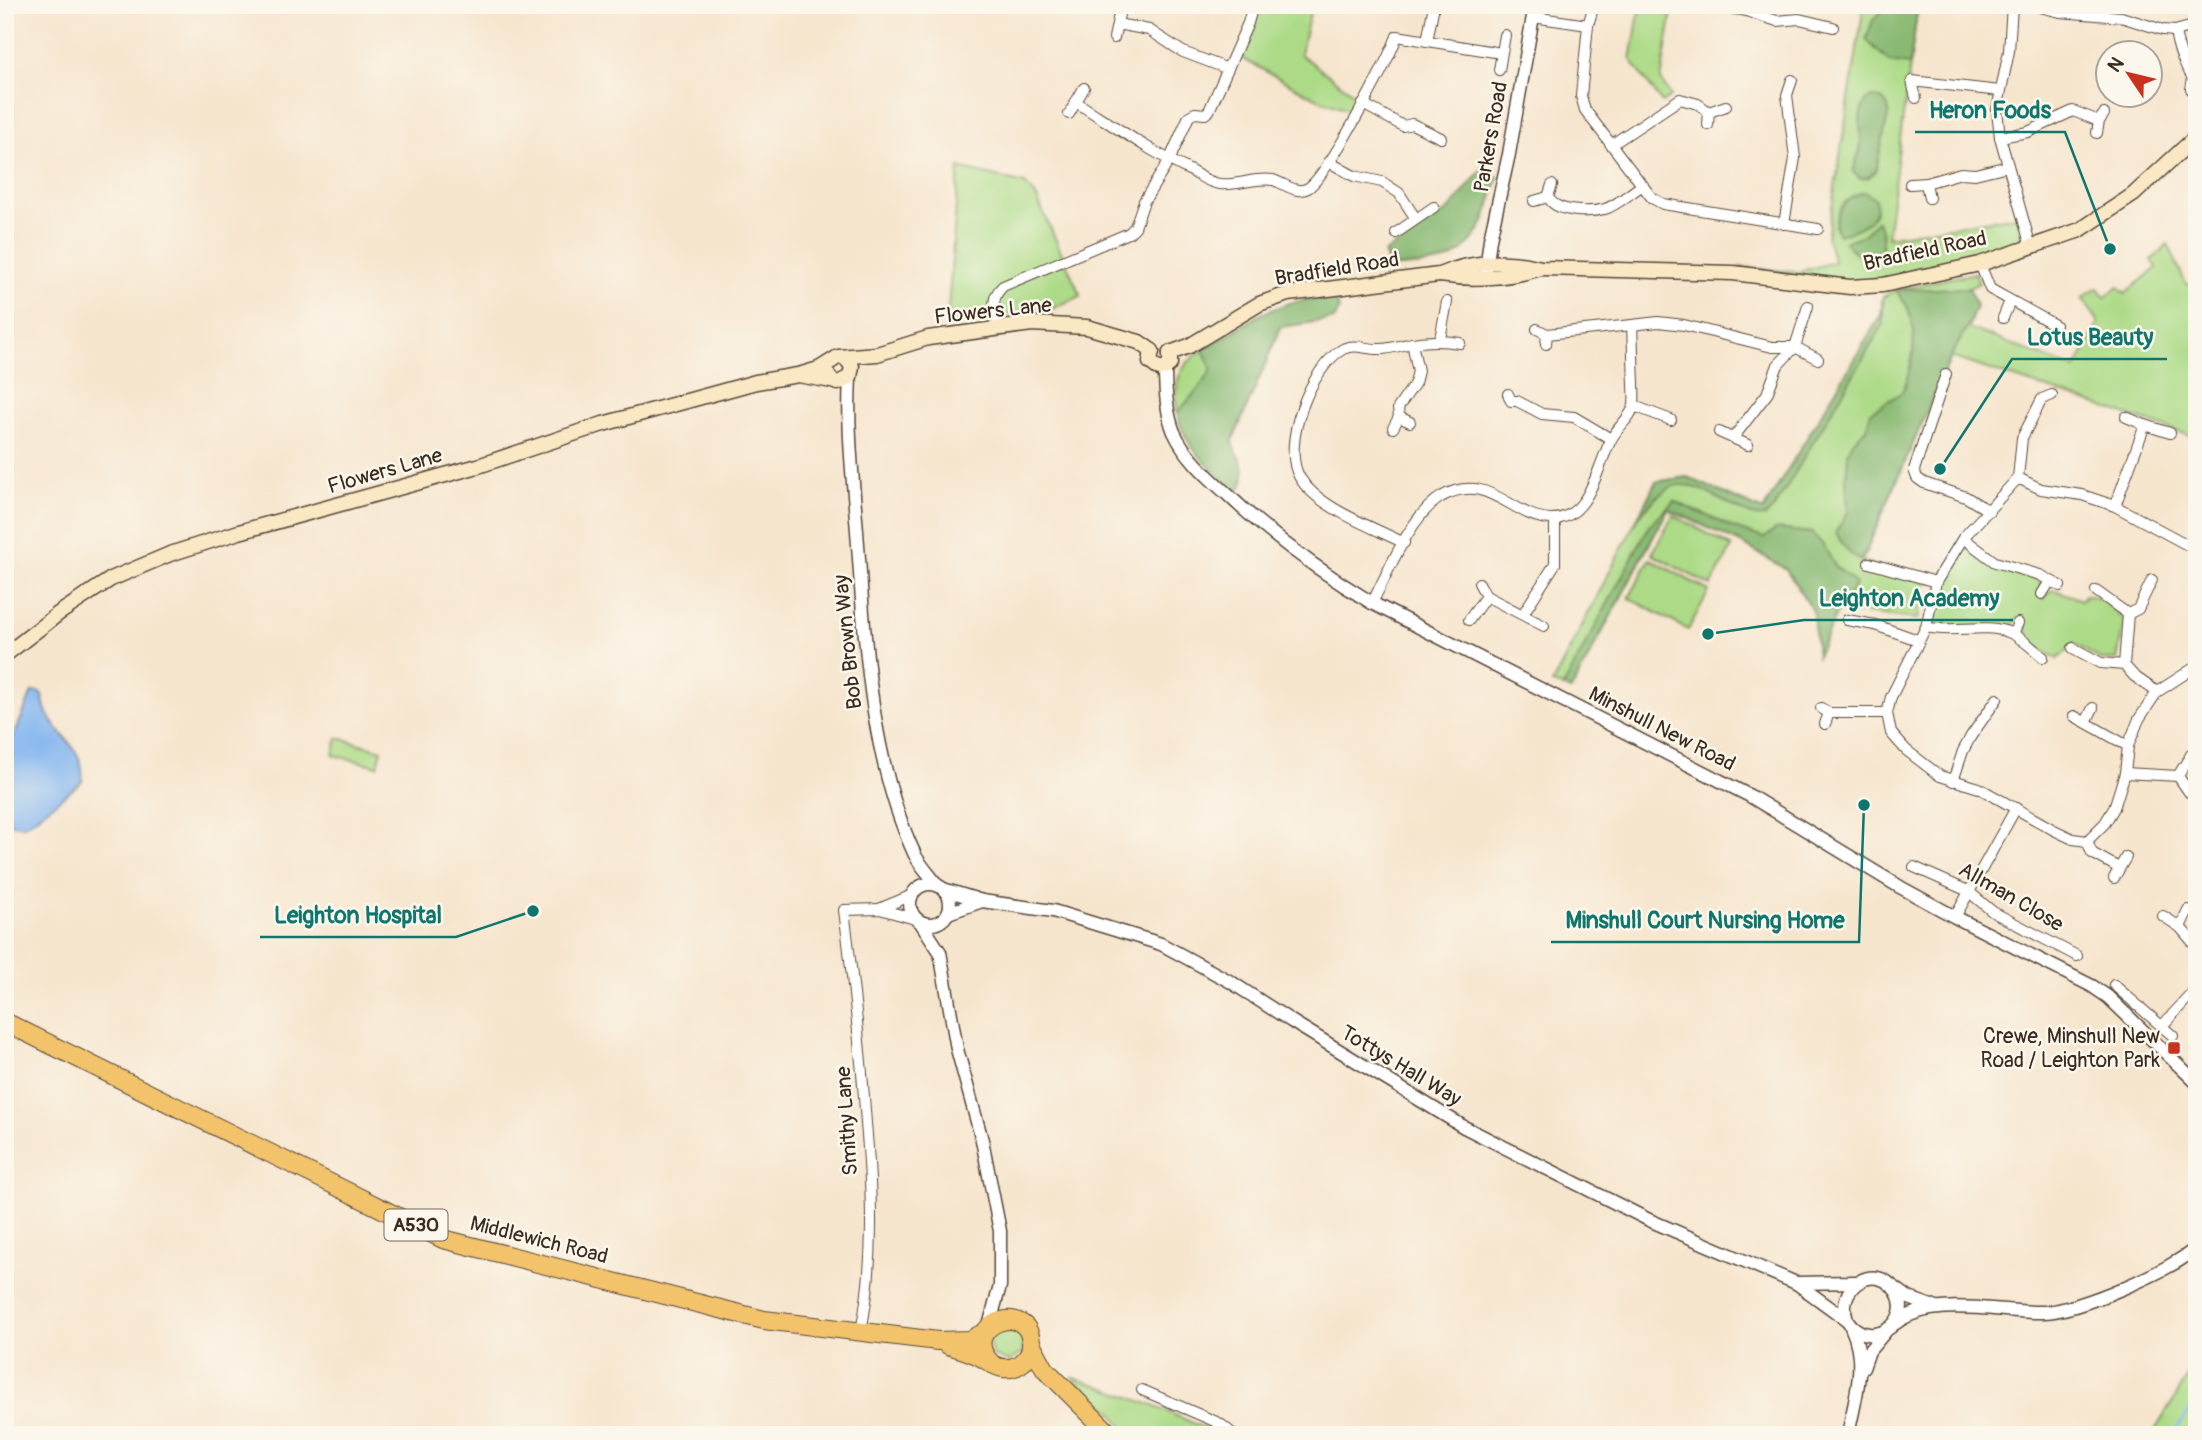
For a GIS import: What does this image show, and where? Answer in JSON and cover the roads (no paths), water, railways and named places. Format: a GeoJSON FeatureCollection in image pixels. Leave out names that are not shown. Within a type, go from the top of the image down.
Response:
{"type":"FeatureCollection","features":[{"type":"Feature","properties":{"kind":"highway","name":"Middlewich Road"},"geometry":{"type":"LineString","coordinates":[[5,1022],[443,1239],[764,1320],[939,1341],[970,1340],[987,1329]]}},
{"type":"Feature","properties":{"kind":"highway"},"geometry":{"type":"LineString","coordinates":[[1056,1381],[1028,1368],[1005,1368],[991,1363],[982,1347],[987,1329],[1002,1320],[1017,1322],[1027,1331],[1045,1369],[1111,1435]]}},
{"type":"Feature","properties":{"kind":"highway","name":"Middlewich Road"},"geometry":{"type":"LineString","coordinates":[[939,1341],[971,1352],[991,1363]]}},
{"type":"Feature","properties":{"kind":"highway"},"geometry":{"type":"LineString","coordinates":[[1017,1366],[1027,1357],[1031,1343]]}},
{"type":"Feature","properties":{"kind":"main road","name":"Bradfield Road"},"geometry":{"type":"LineString","coordinates":[[1170,353],[1189,346],[1259,304],[1288,294],[1439,275],[1459,278],[1486,270],[1520,275],[1541,268],[1732,273],[1850,287],[1883,285],[1980,264],[2080,230],[2115,209],[2197,136]]}},
{"type":"Feature","properties":{"kind":"main road","name":"Flowers Lane"},"geometry":{"type":"LineString","coordinates":[[845,358],[877,354],[928,338],[1032,324],[1087,327],[1139,342],[1152,351]]}},
{"type":"Feature","properties":{"kind":"main road"},"geometry":{"type":"LineString","coordinates":[[1162,347],[1170,353],[1171,362],[1165,369],[1155,368],[1151,364],[1149,358],[1152,351],[1162,347]]}},
{"type":"Feature","properties":{"kind":"main road","name":"Flowers Lane"},"geometry":{"type":"LineString","coordinates":[[850,376],[877,354]]}},
{"type":"Feature","properties":{"kind":"main road"},"geometry":{"type":"LineString","coordinates":[[836,358],[845,358],[852,366],[850,376],[844,382],[833,382],[827,373],[828,364],[836,358]]}},
{"type":"Feature","properties":{"kind":"main road","name":"Flowers Lane"},"geometry":{"type":"LineString","coordinates":[[5,655],[58,614],[111,579],[170,554],[239,532],[478,466],[603,424],[756,382],[798,375],[828,364]]}},
{"type":"Feature","properties":{"kind":"main road","name":"Flowers Lane"},"geometry":{"type":"LineString","coordinates":[[798,375],[833,382]]}},
{"type":"Feature","properties":{"kind":"street"},"geometry":{"type":"LineString","coordinates":[[1114,38],[1121,5]]}},
{"type":"Feature","properties":{"kind":"street"},"geometry":{"type":"LineString","coordinates":[[998,328],[993,301],[996,292],[1003,286],[1129,233],[1135,227],[1144,201],[1169,161],[1189,116],[1209,111],[1253,5]]}},
{"type":"Feature","properties":{"kind":"street"},"geometry":{"type":"LineString","coordinates":[[1427,41],[1434,5]]}},
{"type":"Feature","properties":{"kind":"street"},"geometry":{"type":"LineString","coordinates":[[1594,5],[1588,25],[1581,96],[1585,110],[1652,198],[1663,204],[1818,229]]}},
{"type":"Feature","properties":{"kind":"street"},"geometry":{"type":"LineString","coordinates":[[1700,5],[1743,9],[1777,21],[1799,19],[1833,27]]}},
{"type":"Feature","properties":{"kind":"street"},"geometry":{"type":"LineString","coordinates":[[2012,5],[2009,51],[1997,110],[2000,137],[2031,247]]}},
{"type":"Feature","properties":{"kind":"street"},"geometry":{"type":"LineString","coordinates":[[2032,5],[2121,17],[2163,30],[2175,31],[2197,25]]}},
{"type":"Feature","properties":{"kind":"street"},"geometry":{"type":"LineString","coordinates":[[1534,11],[1588,25]]}},
{"type":"Feature","properties":{"kind":"street","name":"Parkers Road"},"geometry":{"type":"LineString","coordinates":[[1486,270],[1534,11]]}},
{"type":"Feature","properties":{"kind":"street"},"geometry":{"type":"LineString","coordinates":[[1117,24],[1149,30],[1183,52],[1228,68]]}},
{"type":"Feature","properties":{"kind":"street"},"geometry":{"type":"LineString","coordinates":[[2175,31],[2178,51],[2195,78],[2192,89]]}},
{"type":"Feature","properties":{"kind":"street"},"geometry":{"type":"LineString","coordinates":[[1499,70],[1505,35]]}},
{"type":"Feature","properties":{"kind":"street"},"geometry":{"type":"LineString","coordinates":[[1076,102],[1169,161],[1210,181],[1222,184],[1260,179],[1275,180],[1297,190],[1307,188],[1329,162],[1387,61],[1397,36],[1501,53]]}},
{"type":"Feature","properties":{"kind":"street"},"geometry":{"type":"LineString","coordinates":[[1784,224],[1795,158],[1787,96],[1792,80]]}},
{"type":"Feature","properties":{"kind":"street"},"geometry":{"type":"LineString","coordinates":[[1916,98],[1912,81],[2000,91]]}},
{"type":"Feature","properties":{"kind":"street"},"geometry":{"type":"LineString","coordinates":[[1069,114],[1084,88]]}},
{"type":"Feature","properties":{"kind":"street"},"geometry":{"type":"LineString","coordinates":[[1611,145],[1680,99],[1698,104],[1709,112]]}},
{"type":"Feature","properties":{"kind":"street"},"geometry":{"type":"LineString","coordinates":[[1363,104],[1403,126],[1412,124],[1441,138]]}},
{"type":"Feature","properties":{"kind":"street"},"geometry":{"type":"LineString","coordinates":[[1709,112],[1726,106]]}},
{"type":"Feature","properties":{"kind":"street"},"geometry":{"type":"LineString","coordinates":[[2000,137],[2028,132],[2073,111],[2102,118],[2097,133]]}},
{"type":"Feature","properties":{"kind":"street"},"geometry":{"type":"LineString","coordinates":[[1708,125],[1709,112]]}},
{"type":"Feature","properties":{"kind":"street"},"geometry":{"type":"LineString","coordinates":[[1329,162],[1354,176],[1382,182],[1399,193],[1416,219]]}},
{"type":"Feature","properties":{"kind":"street"},"geometry":{"type":"LineString","coordinates":[[1910,184],[2008,166]]}},
{"type":"Feature","properties":{"kind":"street"},"geometry":{"type":"LineString","coordinates":[[1926,183],[1929,198]]}},
{"type":"Feature","properties":{"kind":"street"},"geometry":{"type":"LineString","coordinates":[[1548,197],[1552,185]]}},
{"type":"Feature","properties":{"kind":"street"},"geometry":{"type":"LineString","coordinates":[[1548,197],[1563,210],[1603,210],[1643,185]]}},
{"type":"Feature","properties":{"kind":"street"},"geometry":{"type":"LineString","coordinates":[[1535,201],[1548,197]]}},
{"type":"Feature","properties":{"kind":"street"},"geometry":{"type":"LineString","coordinates":[[1396,233],[1434,207]]}},
{"type":"Feature","properties":{"kind":"street"},"geometry":{"type":"LineString","coordinates":[[1980,264],[1990,289],[2054,325]]}},
{"type":"Feature","properties":{"kind":"street"},"geometry":{"type":"LineString","coordinates":[[2003,318],[2010,301]]}},
{"type":"Feature","properties":{"kind":"street"},"geometry":{"type":"LineString","coordinates":[[1440,340],[1447,302]]}},
{"type":"Feature","properties":{"kind":"street"},"geometry":{"type":"LineString","coordinates":[[1732,438],[1767,394],[1778,365],[1795,347],[1808,306]]}},
{"type":"Feature","properties":{"kind":"street"},"geometry":{"type":"LineString","coordinates":[[1537,329],[1546,339],[1658,322],[1684,325],[1772,347],[1795,347],[1818,359]]}},
{"type":"Feature","properties":{"kind":"street"},"geometry":{"type":"LineString","coordinates":[[1372,603],[1419,517],[1430,505],[1451,493],[1486,491],[1538,517],[1555,519],[1569,514],[1584,500],[1594,486],[1611,439],[1634,406],[1632,325]]}},
{"type":"Feature","properties":{"kind":"street"},"geometry":{"type":"LineString","coordinates":[[1404,543],[1332,507],[1301,480],[1295,468],[1292,448],[1307,394],[1334,356],[1352,346],[1381,349],[1440,340],[1460,343]]}},
{"type":"Feature","properties":{"kind":"street"},"geometry":{"type":"LineString","coordinates":[[1393,428],[1399,417],[1398,408],[1415,383],[1418,371],[1412,343]]}},
{"type":"Feature","properties":{"kind":"street","name":"Minshull New Road"},"geometry":{"type":"LineString","coordinates":[[1165,369],[1169,418],[1181,444],[1205,474],[1283,544],[1318,570],[1372,603],[1750,796],[1955,917],[2092,986],[2108,997],[2197,1083]]}},
{"type":"Feature","properties":{"kind":"street"},"geometry":{"type":"LineString","coordinates":[[1946,374],[1914,470],[1917,478],[1924,483],[1966,497],[1989,511]]}},
{"type":"Feature","properties":{"kind":"street","name":"Bob Brown Way"},"geometry":{"type":"LineString","coordinates":[[850,376],[849,417],[872,705],[893,795],[916,856],[940,887]]}},
{"type":"Feature","properties":{"kind":"street","name":"Bob Brown Way"},"geometry":{"type":"LineString","coordinates":[[833,382],[849,417]]}},
{"type":"Feature","properties":{"kind":"street"},"geometry":{"type":"LineString","coordinates":[[2052,396],[2042,399],[2022,438],[2018,478],[1963,538],[1936,582],[1926,626],[1891,697],[1887,713],[1891,733],[1929,769],[1953,781],[1979,788],[2073,839],[2087,841]]}},
{"type":"Feature","properties":{"kind":"street"},"geometry":{"type":"LineString","coordinates":[[1509,401],[1517,401],[1542,414],[1574,417],[1611,439]]}},
{"type":"Feature","properties":{"kind":"street"},"geometry":{"type":"LineString","coordinates":[[1634,406],[1671,420]]}},
{"type":"Feature","properties":{"kind":"street"},"geometry":{"type":"LineString","coordinates":[[1399,417],[1410,422]]}},
{"type":"Feature","properties":{"kind":"street"},"geometry":{"type":"LineString","coordinates":[[2126,417],[2170,433]]}},
{"type":"Feature","properties":{"kind":"street"},"geometry":{"type":"LineString","coordinates":[[2115,506],[2146,425]]}},
{"type":"Feature","properties":{"kind":"street"},"geometry":{"type":"LineString","coordinates":[[1719,432],[1748,445]]}},
{"type":"Feature","properties":{"kind":"street"},"geometry":{"type":"LineString","coordinates":[[2018,478],[2041,489],[2082,495],[2115,506],[2193,547],[2197,533]]}},
{"type":"Feature","properties":{"kind":"street"},"geometry":{"type":"LineString","coordinates":[[1523,614],[1555,564],[1555,519]]}},
{"type":"Feature","properties":{"kind":"street"},"geometry":{"type":"LineString","coordinates":[[1963,538],[1995,562],[2040,575],[2055,583],[2042,594]]}},
{"type":"Feature","properties":{"kind":"street"},"geometry":{"type":"LineString","coordinates":[[1869,564],[1936,582]]}},
{"type":"Feature","properties":{"kind":"street"},"geometry":{"type":"LineString","coordinates":[[2128,614],[2138,609],[2152,580]]}},
{"type":"Feature","properties":{"kind":"street"},"geometry":{"type":"LineString","coordinates":[[1479,583],[1486,596],[1544,626]]}},
{"type":"Feature","properties":{"kind":"street"},"geometry":{"type":"LineString","coordinates":[[2096,591],[2128,614]]}},
{"type":"Feature","properties":{"kind":"street"},"geometry":{"type":"LineString","coordinates":[[1469,620],[1486,596]]}},
{"type":"Feature","properties":{"kind":"street"},"geometry":{"type":"LineString","coordinates":[[2124,665],[2128,614]]}},
{"type":"Feature","properties":{"kind":"street"},"geometry":{"type":"LineString","coordinates":[[1847,620],[1874,625],[1918,640]]}},
{"type":"Feature","properties":{"kind":"street"},"geometry":{"type":"LineString","coordinates":[[2013,634],[2018,624]]}},
{"type":"Feature","properties":{"kind":"street"},"geometry":{"type":"LineString","coordinates":[[1926,626],[1953,630],[1990,628],[2013,634],[2043,657]]}},
{"type":"Feature","properties":{"kind":"street"},"geometry":{"type":"LineString","coordinates":[[2073,648],[2101,663],[2124,665],[2134,676],[2157,692]]}},
{"type":"Feature","properties":{"kind":"street"},"geometry":{"type":"LineString","coordinates":[[2087,841],[2105,823],[2114,808],[2125,773],[2128,746],[2139,719],[2157,692],[2197,666]]}},
{"type":"Feature","properties":{"kind":"street"},"geometry":{"type":"LineString","coordinates":[[1953,781],[1967,744],[1997,699]]}},
{"type":"Feature","properties":{"kind":"street"},"geometry":{"type":"LineString","coordinates":[[2086,722],[2093,708]]}},
{"type":"Feature","properties":{"kind":"street"},"geometry":{"type":"LineString","coordinates":[[1825,715],[1887,713]]}},
{"type":"Feature","properties":{"kind":"street"},"geometry":{"type":"LineString","coordinates":[[2074,716],[2128,746]]}},
{"type":"Feature","properties":{"kind":"street"},"geometry":{"type":"LineString","coordinates":[[2178,776],[2192,753]]}},
{"type":"Feature","properties":{"kind":"street"},"geometry":{"type":"LineString","coordinates":[[2125,773],[2178,776]]}},
{"type":"Feature","properties":{"kind":"street"},"geometry":{"type":"LineString","coordinates":[[2178,776],[2189,792]]}},
{"type":"Feature","properties":{"kind":"street"},"geometry":{"type":"LineString","coordinates":[[1955,917],[2016,808]]}},
{"type":"Feature","properties":{"kind":"street"},"geometry":{"type":"LineString","coordinates":[[2087,841],[2092,853],[2116,873],[2126,858]]}},
{"type":"Feature","properties":{"kind":"street","name":"Bob Brown Way"},"geometry":{"type":"LineString","coordinates":[[912,894],[916,856]]}},
{"type":"Feature","properties":{"kind":"street","name":"Allman Close"},"geometry":{"type":"LineString","coordinates":[[1914,867],[1935,872],[1968,891],[1993,912],[2073,951]]}},
{"type":"Feature","properties":{"kind":"street"},"geometry":{"type":"LineString","coordinates":[[880,908],[912,894],[928,883],[940,887],[949,896],[940,952],[957,1049],[982,1139],[1000,1231],[1000,1286],[987,1329]]}},
{"type":"Feature","properties":{"kind":"street","name":"Tottys Hall Way"},"geometry":{"type":"LineString","coordinates":[[940,887],[982,901],[1053,911],[1161,944],[1231,982],[1464,1127],[1649,1220],[1796,1283],[1849,1323]]}},
{"type":"Feature","properties":{"kind":"street"},"geometry":{"type":"LineString","coordinates":[[912,894],[910,912],[940,952]]}},
{"type":"Feature","properties":{"kind":"street","name":"Tottys Hall Way"},"geometry":{"type":"LineString","coordinates":[[947,915],[982,901]]}},
{"type":"Feature","properties":{"kind":"street"},"geometry":{"type":"LineString","coordinates":[[880,908],[930,925],[938,923],[947,915]]}},
{"type":"Feature","properties":{"kind":"street","name":"Smithy Lane"},"geometry":{"type":"LineString","coordinates":[[861,1331],[867,1299],[871,1188],[861,1049],[844,909],[880,908]]}},
{"type":"Feature","properties":{"kind":"street"},"geometry":{"type":"LineString","coordinates":[[2180,927],[2188,910]]}},
{"type":"Feature","properties":{"kind":"street"},"geometry":{"type":"LineString","coordinates":[[2163,916],[2180,927],[2197,947]]}},
{"type":"Feature","properties":{"kind":"street"},"geometry":{"type":"LineString","coordinates":[[2114,985],[2173,1036]]}},
{"type":"Feature","properties":{"kind":"street"},"geometry":{"type":"LineString","coordinates":[[2162,1026],[2197,988]]}},
{"type":"Feature","properties":{"kind":"street"},"geometry":{"type":"LineString","coordinates":[[1849,1323],[1867,1335],[1889,1329],[1906,1315],[1938,1308],[2046,1312],[2074,1306],[2165,1269],[2194,1253]]}},
{"type":"Feature","properties":{"kind":"street"},"geometry":{"type":"LineString","coordinates":[[1848,1435],[1860,1354],[1858,1340],[1843,1304],[1847,1293],[1856,1283],[1874,1278],[1909,1298],[1938,1308]]}},
{"type":"Feature","properties":{"kind":"street","name":"Tottys Hall Way"},"geometry":{"type":"LineString","coordinates":[[1796,1283],[1856,1283]]}},
{"type":"Feature","properties":{"kind":"street"},"geometry":{"type":"LineString","coordinates":[[1858,1381],[1870,1350],[1900,1313],[1900,1300],[1890,1285]]}},
{"type":"Feature","properties":{"kind":"street"},"geometry":{"type":"LineString","coordinates":[[1000,1286],[1008,1310],[1017,1322]]}},
{"type":"Feature","properties":{"kind":"street"},"geometry":{"type":"LineString","coordinates":[[1142,1390],[1219,1423],[1234,1435]]}},
{"type":"Feature","properties":{"kind":"water"},"geometry":{"type":"Polygon","coordinates":[[[32,692],[43,696],[50,719],[78,756],[82,768],[82,782],[22,826],[5,822],[5,746],[14,736],[32,692]]]}},
{"type":"Feature","properties":{"kind":"waterway"},"geometry":{"type":"LineString","coordinates":[[2172,1435],[2197,1401]]}},
{"type":"Feature","properties":{"kind":"place","name":"Heron Foods"},"geometry":{"type":"Point","coordinates":[2110,249]}},
{"type":"Feature","properties":{"kind":"place","name":"Lotus Beauty"},"geometry":{"type":"Point","coordinates":[1940,469]}},
{"type":"Feature","properties":{"kind":"place","name":"Leighton Academy"},"geometry":{"type":"Point","coordinates":[1708,634]}},
{"type":"Feature","properties":{"kind":"place","name":"Minshull Court Nursing Home"},"geometry":{"type":"Point","coordinates":[1864,805]}},
{"type":"Feature","properties":{"kind":"place","name":"Leighton Hospital"},"geometry":{"type":"Point","coordinates":[533,911]}},
{"type":"Feature","properties":{"kind":"place","name":"Crewe, Minshull New Road / Leighton Park"},"geometry":{"type":"Point","coordinates":[2174,1048]}}]}
